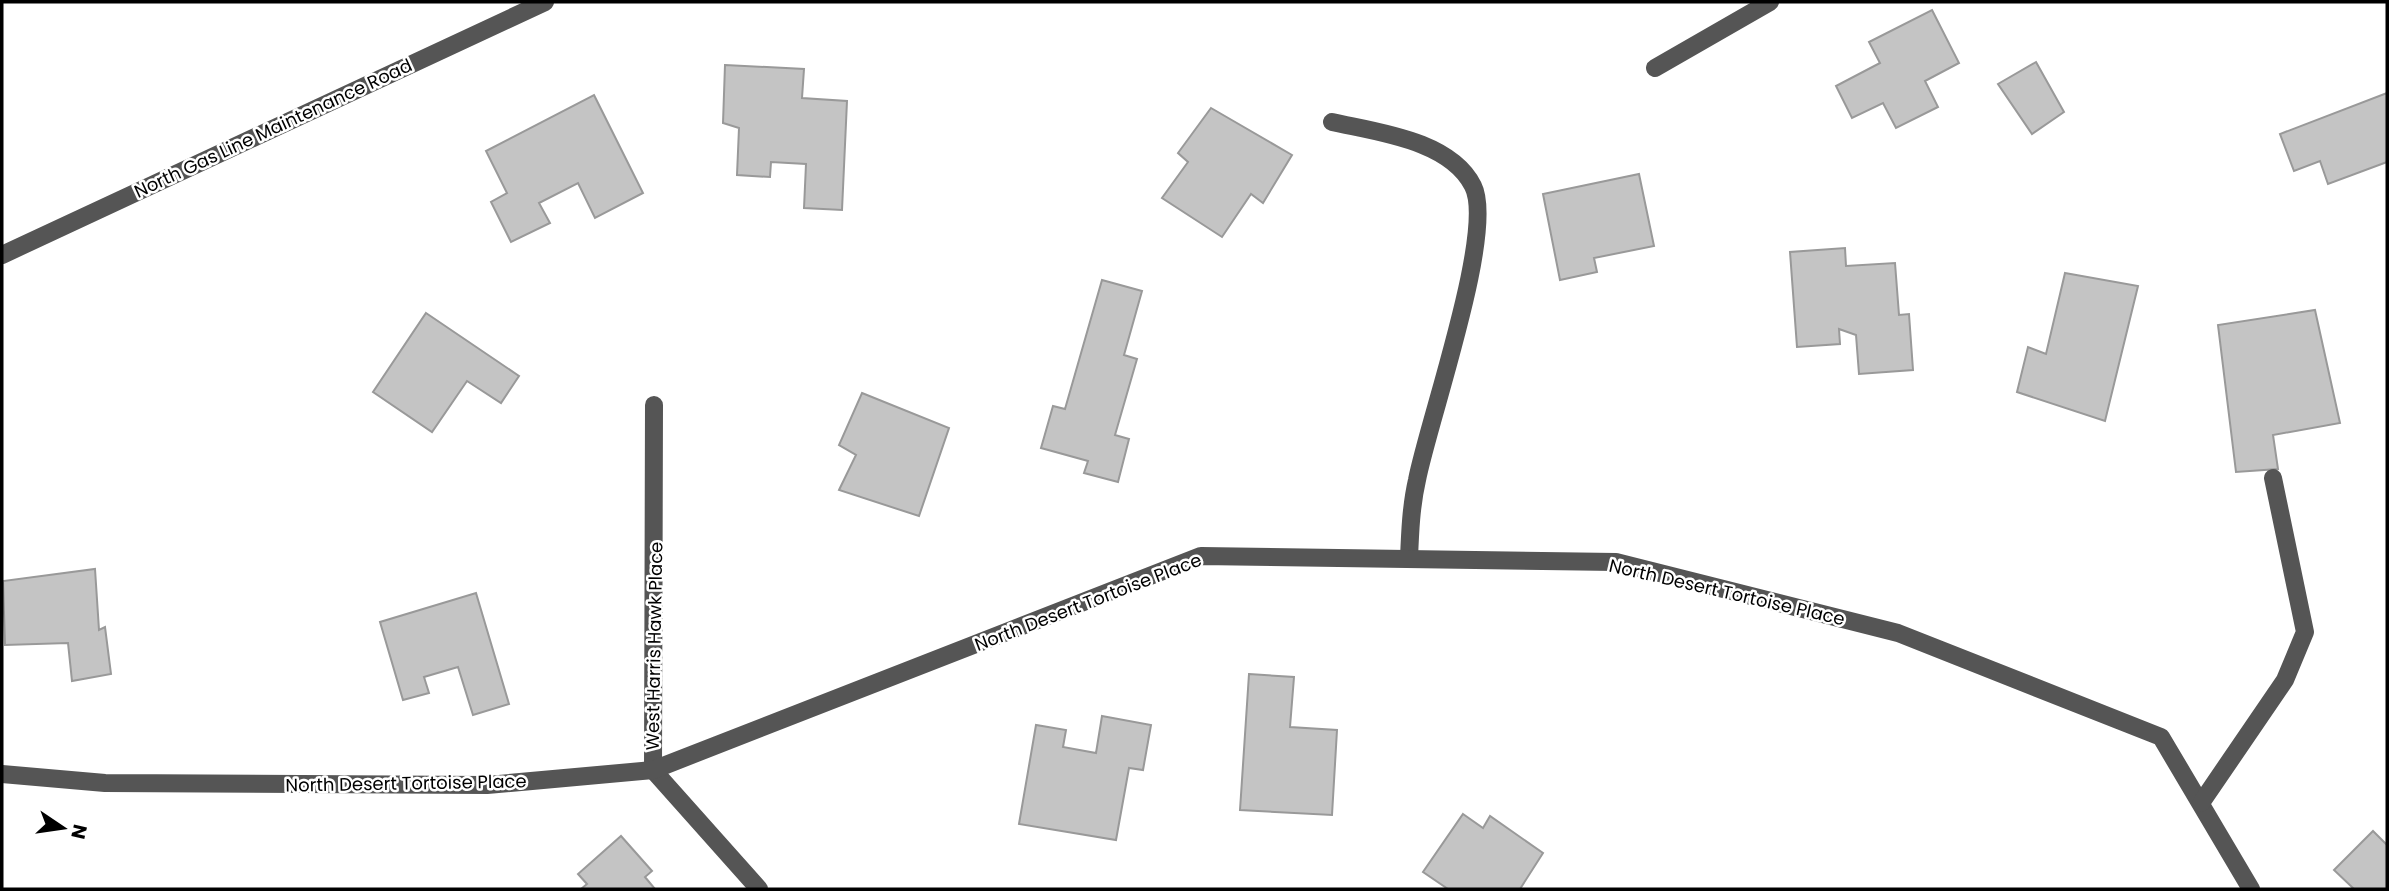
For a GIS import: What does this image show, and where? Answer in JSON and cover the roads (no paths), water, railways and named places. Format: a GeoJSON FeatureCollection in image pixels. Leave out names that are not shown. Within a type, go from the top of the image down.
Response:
{"type":"FeatureCollection","features":[{"type":"Feature","properties":{"kind":"street","name":"North Gas Line Maintenance Road"},"geometry":{"type":"LineString","coordinates":[[2,255],[545,2]]}},
{"type":"Feature","properties":{"kind":"street"},"geometry":{"type":"LineString","coordinates":[[1655,68],[1770,2]]}},
{"type":"Feature","properties":{"kind":"street"},"geometry":{"type":"LineString","coordinates":[[1332,122],[1441,154],[1473,186],[1478,210],[1473,262],[1416,481],[1409,559]]}},
{"type":"Feature","properties":{"kind":"street","name":"West Harris Hawk Place"},"geometry":{"type":"LineString","coordinates":[[654,405],[653,770],[759,889]]}},
{"type":"Feature","properties":{"kind":"street"},"geometry":{"type":"LineString","coordinates":[[2201,803],[2285,680],[2305,632],[2273,478]]}},
{"type":"Feature","properties":{"kind":"street","name":"North Desert Tortoise Place"},"geometry":{"type":"LineString","coordinates":[[2,774],[105,783],[487,785],[653,770],[1200,556],[1616,562],[1898,633],[2161,737],[2251,889]]}}]}
